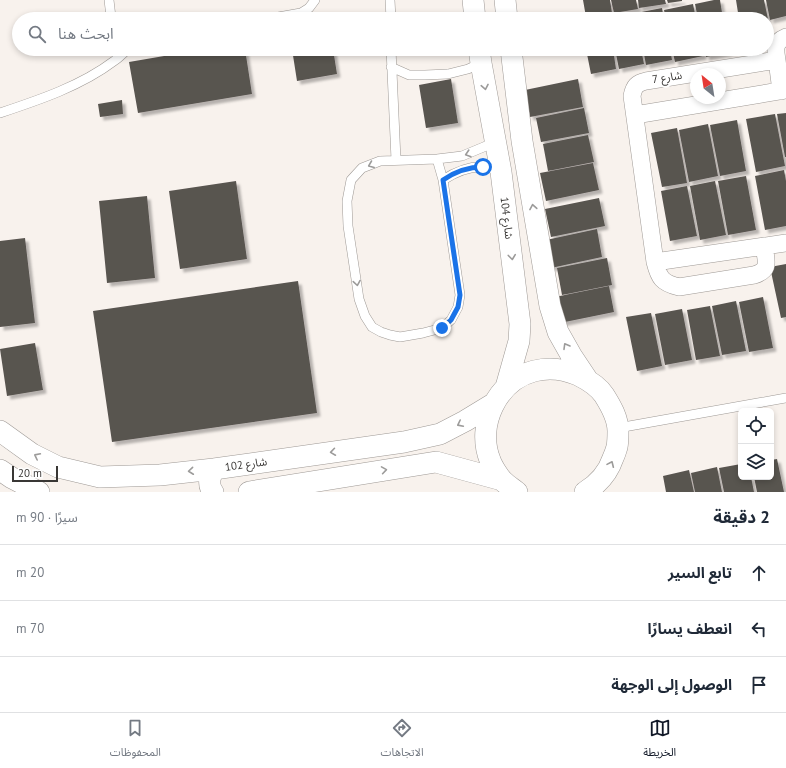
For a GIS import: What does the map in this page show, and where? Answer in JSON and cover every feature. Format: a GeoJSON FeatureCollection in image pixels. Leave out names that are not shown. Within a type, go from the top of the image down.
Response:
{"type":"FeatureCollection","features":[{"type":"Feature","properties":{"kind":"street"},"geometry":{"type":"LineString","coordinates":[[635,115],[783,91],[775,50],[780,41],[786,37]]}},
{"type":"Feature","properties":{"kind":"street","name":"شارع 104"},"geometry":{"type":"LineString","coordinates":[[480,56],[502,172],[520,324],[519,341],[506,387]]}},
{"type":"Feature","properties":{"kind":"street"},"geometry":{"type":"LineString","coordinates":[[512,56],[522,141],[550,306],[558,332],[587,379],[601,391],[613,409],[618,428],[617,448],[609,468],[590,490]]}},
{"type":"Feature","properties":{"kind":"street","name":"شارع 7"},"geometry":{"type":"LineString","coordinates":[[764,246],[766,267],[764,271],[754,276],[679,287],[670,285],[662,280],[655,262],[632,96],[633,90],[640,82],[777,60]]}},
{"type":"Feature","properties":{"kind":"street"},"geometry":{"type":"LineString","coordinates":[[655,262],[786,243]]}},
{"type":"Feature","properties":{"kind":"street"},"geometry":{"type":"LineString","coordinates":[[510,486],[490,461],[485,444],[486,423],[493,404],[506,387],[523,375],[534,371],[550,369],[568,371],[587,379]]}},
{"type":"Feature","properties":{"kind":"street","name":"شارع 102"},"geometry":{"type":"LineString","coordinates":[[0,431],[32,454],[58,467],[100,477],[160,475],[214,469],[404,442],[440,434],[493,404]]}},
{"type":"Feature","properties":{"kind":"street"},"geometry":{"type":"LineString","coordinates":[[249,492],[312,487],[436,462],[510,486]]}},
{"type":"Feature","properties":{"kind":"street"},"geometry":{"type":"LineString","coordinates":[[213,492],[211,490],[209,478],[214,469]]}},
{"type":"Feature","properties":{"kind":"street"},"geometry":{"type":"LineString","coordinates":[[0,470],[39,492]]}},
{"type":"Feature","properties":{"kind":"lane"},"geometry":{"type":"LineString","coordinates":[[109,0],[111,12]]}},
{"type":"Feature","properties":{"kind":"lane"},"geometry":{"type":"LineString","coordinates":[[303,12],[309,8],[315,0]]}},
{"type":"Feature","properties":{"kind":"lane"},"geometry":{"type":"LineString","coordinates":[[390,0],[391,12]]}},
{"type":"Feature","properties":{"kind":"lane"},"geometry":{"type":"LineString","coordinates":[[0,113],[48,96],[90,77],[120,56]]}},
{"type":"Feature","properties":{"kind":"lane"},"geometry":{"type":"LineString","coordinates":[[391,56],[396,160]]}},
{"type":"Feature","properties":{"kind":"lane"},"geometry":{"type":"LineString","coordinates":[[391,67],[409,75],[448,74],[468,69],[480,56]]}},
{"type":"Feature","properties":{"kind":"lane"},"geometry":{"type":"LineString","coordinates":[[437,159],[443,180],[460,295],[458,307],[451,320],[442,328],[400,337],[390,335],[372,327],[365,316],[359,299],[348,226],[347,201],[351,180],[362,168],[380,161],[437,159],[462,156],[486,146],[495,140]]}},
{"type":"Feature","properties":{"kind":"lane"},"geometry":{"type":"LineString","coordinates":[[443,180],[452,174],[472,167],[483,167],[502,172]]}},
{"type":"Feature","properties":{"kind":"lane"},"geometry":{"type":"LineString","coordinates":[[618,428],[786,398]]}},
{"type":"Feature","properties":{"kind":"building"},"geometry":{"type":"Polygon","coordinates":[[[583,0],[610,0],[612,12],[585,12],[583,0]]]}},
{"type":"Feature","properties":{"kind":"building"},"geometry":{"type":"Polygon","coordinates":[[[611,0],[636,0],[638,9],[614,12],[611,0]]]}},
{"type":"Feature","properties":{"kind":"building"},"geometry":{"type":"Polygon","coordinates":[[[638,0],[665,0],[666,4],[639,8],[638,0]]]}},
{"type":"Feature","properties":{"kind":"building"},"geometry":{"type":"Polygon","coordinates":[[[667,0],[682,0],[682,1],[668,3],[667,0]]]}},
{"type":"Feature","properties":{"kind":"building"},"geometry":{"type":"Polygon","coordinates":[[[720,0],[722,12],[697,12],[695,4],[720,0]]]}},
{"type":"Feature","properties":{"kind":"building"},"geometry":{"type":"Polygon","coordinates":[[[736,0],[764,0],[767,12],[738,12],[736,0]]]}},
{"type":"Feature","properties":{"kind":"building"},"geometry":{"type":"Polygon","coordinates":[[[766,0],[786,0],[786,16],[774,19],[774,12],[768,12],[766,0]]]}},
{"type":"Feature","properties":{"kind":"building"},"geometry":{"type":"Polygon","coordinates":[[[693,4],[695,12],[664,12],[664,10],[693,4]]]}},
{"type":"Feature","properties":{"kind":"building"},"geometry":{"type":"Polygon","coordinates":[[[662,8],[663,12],[641,12],[662,8]]]}},
{"type":"Feature","properties":{"kind":"building"},"geometry":{"type":"Polygon","coordinates":[[[164,56],[246,56],[252,94],[138,113],[129,62],[164,56]]]}},
{"type":"Feature","properties":{"kind":"building"},"geometry":{"type":"Polygon","coordinates":[[[293,56],[334,56],[337,74],[297,81],[293,56]]]}},
{"type":"Feature","properties":{"kind":"building"},"geometry":{"type":"Polygon","coordinates":[[[587,56],[614,56],[616,69],[591,74],[587,56]]]}},
{"type":"Feature","properties":{"kind":"building"},"geometry":{"type":"Polygon","coordinates":[[[616,56],[642,56],[644,64],[619,69],[616,56]]]}},
{"type":"Feature","properties":{"kind":"building"},"geometry":{"type":"Polygon","coordinates":[[[644,56],[671,56],[672,60],[646,65],[644,56]]]}},
{"type":"Feature","properties":{"kind":"building"},"geometry":{"type":"Polygon","coordinates":[[[674,56],[703,56],[675,62],[674,56]]]}},
{"type":"Feature","properties":{"kind":"building"},"geometry":{"type":"Polygon","coordinates":[[[451,79],[458,123],[426,128],[419,85],[451,79]]]}},
{"type":"Feature","properties":{"kind":"building"},"geometry":{"type":"Polygon","coordinates":[[[578,79],[583,107],[530,117],[525,90],[578,79]]]}},
{"type":"Feature","properties":{"kind":"building"},"geometry":{"type":"Polygon","coordinates":[[[122,100],[123,114],[100,117],[98,104],[122,100]]]}},
{"type":"Feature","properties":{"kind":"building"},"geometry":{"type":"Polygon","coordinates":[[[584,108],[589,133],[541,142],[536,118],[584,108]]]}},
{"type":"Feature","properties":{"kind":"building"},"geometry":{"type":"Polygon","coordinates":[[[786,113],[786,157],[785,157],[777,114],[786,113]]]}},
{"type":"Feature","properties":{"kind":"building"},"geometry":{"type":"Polygon","coordinates":[[[775,114],[785,166],[756,172],[746,119],[775,114]]]}},
{"type":"Feature","properties":{"kind":"building"},"geometry":{"type":"Polygon","coordinates":[[[737,120],[746,171],[720,176],[710,125],[737,120]]]}},
{"type":"Feature","properties":{"kind":"building"},"geometry":{"type":"Polygon","coordinates":[[[708,124],[718,176],[689,182],[679,130],[708,124]]]}},
{"type":"Feature","properties":{"kind":"building"},"geometry":{"type":"Polygon","coordinates":[[[677,128],[687,183],[662,187],[651,133],[677,128]]]}},
{"type":"Feature","properties":{"kind":"building"},"geometry":{"type":"Polygon","coordinates":[[[588,135],[594,162],[548,171],[543,144],[588,135]]]}},
{"type":"Feature","properties":{"kind":"building"},"geometry":{"type":"Polygon","coordinates":[[[593,163],[599,190],[546,201],[540,173],[593,163]]]}},
{"type":"Feature","properties":{"kind":"building"},"geometry":{"type":"Polygon","coordinates":[[[784,170],[786,181],[786,226],[765,230],[755,176],[784,170]]]}},
{"type":"Feature","properties":{"kind":"building"},"geometry":{"type":"Polygon","coordinates":[[[746,176],[756,230],[728,235],[718,181],[746,176]]]}},
{"type":"Feature","properties":{"kind":"building"},"geometry":{"type":"Polygon","coordinates":[[[236,181],[247,259],[180,269],[169,191],[236,181]]]}},
{"type":"Feature","properties":{"kind":"building"},"geometry":{"type":"Polygon","coordinates":[[[715,181],[726,235],[700,240],[690,186],[715,181]]]}},
{"type":"Feature","properties":{"kind":"building"},"geometry":{"type":"Polygon","coordinates":[[[687,186],[697,236],[670,241],[661,191],[687,186]]]}},
{"type":"Feature","properties":{"kind":"building"},"geometry":{"type":"Polygon","coordinates":[[[147,196],[155,278],[107,283],[99,201],[147,196]]]}},
{"type":"Feature","properties":{"kind":"building"},"geometry":{"type":"Polygon","coordinates":[[[599,198],[605,226],[551,237],[545,209],[599,198]]]}},
{"type":"Feature","properties":{"kind":"building"},"geometry":{"type":"Polygon","coordinates":[[[597,229],[602,257],[551,268],[546,240],[597,229]]]}},
{"type":"Feature","properties":{"kind":"building"},"geometry":{"type":"Polygon","coordinates":[[[25,238],[35,323],[0,327],[0,241],[25,238]]]}},
{"type":"Feature","properties":{"kind":"building"},"geometry":{"type":"Polygon","coordinates":[[[607,258],[612,285],[562,295],[557,268],[607,258]]]}},
{"type":"Feature","properties":{"kind":"building"},"geometry":{"type":"Polygon","coordinates":[[[786,264],[786,317],[781,318],[770,267],[786,264]]]}},
{"type":"Feature","properties":{"kind":"building"},"geometry":{"type":"Polygon","coordinates":[[[298,281],[317,413],[112,442],[93,311],[298,281]]]}},
{"type":"Feature","properties":{"kind":"building"},"geometry":{"type":"Polygon","coordinates":[[[609,286],[614,312],[560,323],[555,297],[609,286]]]}},
{"type":"Feature","properties":{"kind":"building"},"geometry":{"type":"Polygon","coordinates":[[[763,297],[773,348],[749,352],[739,302],[763,297]]]}},
{"type":"Feature","properties":{"kind":"building"},"geometry":{"type":"Polygon","coordinates":[[[736,301],[746,351],[722,355],[712,306],[736,301]]]}},
{"type":"Feature","properties":{"kind":"building"},"geometry":{"type":"Polygon","coordinates":[[[710,306],[720,356],[696,360],[687,310],[710,306]]]}},
{"type":"Feature","properties":{"kind":"building"},"geometry":{"type":"Polygon","coordinates":[[[682,309],[692,360],[665,365],[655,314],[682,309]]]}},
{"type":"Feature","properties":{"kind":"building"},"geometry":{"type":"Polygon","coordinates":[[[651,313],[662,366],[637,371],[626,317],[651,313]]]}},
{"type":"Feature","properties":{"kind":"building"},"geometry":{"type":"Polygon","coordinates":[[[35,343],[43,390],[7,396],[0,349],[35,343]]]}},
{"type":"Feature","properties":{"kind":"building"},"geometry":{"type":"Polygon","coordinates":[[[777,459],[784,492],[757,492],[755,480],[774,480],[774,460],[777,459]]]}},
{"type":"Feature","properties":{"kind":"building"},"geometry":{"type":"Polygon","coordinates":[[[738,465],[738,480],[752,480],[754,492],[724,492],[719,468],[738,465]]]}},
{"type":"Feature","properties":{"kind":"building"},"geometry":{"type":"Polygon","coordinates":[[[717,467],[722,492],[695,492],[691,473],[717,467]]]}},
{"type":"Feature","properties":{"kind":"building"},"geometry":{"type":"Polygon","coordinates":[[[689,470],[694,492],[666,492],[663,476],[689,470]]]}},
{"type":"Feature","properties":{"kind":"route"},"geometry":{"type":"LineString","coordinates":[[442,328],[451,320],[458,307],[460,295],[443,180],[462,170],[472,167],[483,167]]}}]}
